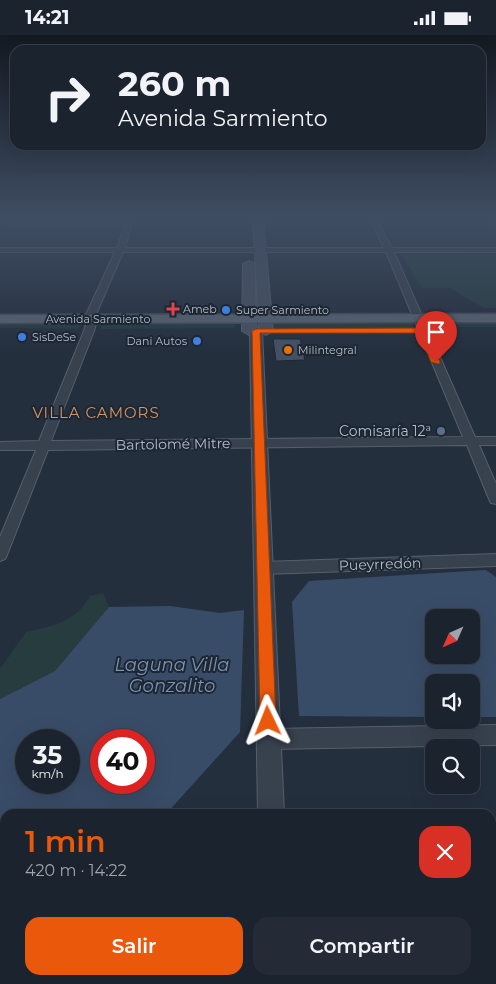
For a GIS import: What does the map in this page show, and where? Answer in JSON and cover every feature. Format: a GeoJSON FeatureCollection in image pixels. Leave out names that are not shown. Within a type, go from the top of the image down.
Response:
{"type":"FeatureCollection","features":[{"type":"Feature","properties":{"kind":"main road"},"geometry":{"type":"LineString","coordinates":[[255,263],[257,326]]}},
{"type":"Feature","properties":{"kind":"main road","name":"Avenida Sarmiento"},"geometry":{"type":"LineString","coordinates":[[0,319],[89,325],[257,326],[419,324],[496,318]]}},
{"type":"Feature","properties":{"kind":"main road","name":"Avenida Sarmiento"},"geometry":{"type":"LineString","coordinates":[[419,324],[496,331]]}},
{"type":"Feature","properties":{"kind":"main road","name":"Avenida Sarmiento"},"geometry":{"type":"LineString","coordinates":[[0,331],[89,325]]}},
{"type":"Feature","properties":{"kind":"street"},"geometry":{"type":"LineString","coordinates":[[0,555],[115,263]]}},
{"type":"Feature","properties":{"kind":"street"},"geometry":{"type":"LineString","coordinates":[[394,263],[496,499]]}},
{"type":"Feature","properties":{"kind":"street"},"geometry":{"type":"LineString","coordinates":[[257,326],[258,443],[264,568],[270,809]]}},
{"type":"Feature","properties":{"kind":"street","name":"Bartolomé Mitre"},"geometry":{"type":"LineString","coordinates":[[0,446],[496,441]]}},
{"type":"Feature","properties":{"kind":"street","name":"Pueyrredón"},"geometry":{"type":"LineString","coordinates":[[264,568],[496,560]]}},
{"type":"Feature","properties":{"kind":"street"},"geometry":{"type":"LineString","coordinates":[[268,739],[496,735]]}},
{"type":"Feature","properties":{"kind":"green space"},"geometry":{"type":"Polygon","coordinates":[[[407,263],[496,263],[496,308],[484,308],[450,288],[422,288],[407,263]]]}},
{"type":"Feature","properties":{"kind":"green space"},"geometry":{"type":"Polygon","coordinates":[[[496,320],[496,327],[438,327],[432,322],[496,320]]]}},
{"type":"Feature","properties":{"kind":"green space"},"geometry":{"type":"Polygon","coordinates":[[[82,321],[79,329],[0,328],[0,322],[82,321]]]}},
{"type":"Feature","properties":{"kind":"green space"},"geometry":{"type":"Polygon","coordinates":[[[235,321],[235,328],[101,329],[103,322],[235,321]]]}},
{"type":"Feature","properties":{"kind":"green space"},"geometry":{"type":"Polygon","coordinates":[[[274,322],[412,322],[415,328],[275,328],[274,322]]]}},
{"type":"Feature","properties":{"kind":"green space"},"geometry":{"type":"Polygon","coordinates":[[[103,593],[109,607],[55,671],[0,699],[0,669],[26,632],[54,625],[71,617],[78,612],[90,596],[103,593]]]}},
{"type":"Feature","properties":{"kind":"water"},"geometry":{"type":"Polygon","coordinates":[[[486,570],[496,577],[496,717],[480,717],[480,674],[425,674],[425,717],[299,716],[292,602],[309,581],[486,570]]]}},
{"type":"Feature","properties":{"kind":"water","name":"Laguna Villa Gonzalito"},"geometry":{"type":"Polygon","coordinates":[[[170,606],[220,613],[244,610],[240,732],[171,809],[0,809],[0,699],[55,671],[109,607],[170,606]]]}},
{"type":"Feature","properties":{"kind":"building","name":"Milintegral"},"geometry":{"type":"Polygon","coordinates":[[[273,339],[300,339],[305,360],[276,361],[273,339]]]}},
{"type":"Feature","properties":{"kind":"place","name":"Ameb"},"geometry":{"type":"Point","coordinates":[173,309]}},
{"type":"Feature","properties":{"kind":"place","name":"Super Sarmiento"},"geometry":{"type":"Point","coordinates":[226,310]}},
{"type":"Feature","properties":{"kind":"place","name":"SisDeSe"},"geometry":{"type":"Point","coordinates":[22,337]}},
{"type":"Feature","properties":{"kind":"place","name":"Dani Autos"},"geometry":{"type":"Point","coordinates":[197,341]}},
{"type":"Feature","properties":{"kind":"place","name":"Milintegral"},"geometry":{"type":"Point","coordinates":[288,350]}},
{"type":"Feature","properties":{"kind":"place","name":"Comisaría 12ª"},"geometry":{"type":"Point","coordinates":[441,431]}},
{"type":"Feature","properties":{"kind":"district","name":"VILLA CAMORS"},"geometry":{"type":"Point","coordinates":[96,413]}},
{"type":"Feature","properties":{"kind":"route"},"geometry":{"type":"LineString","coordinates":[[268,721],[256,331],[422,331],[436,362]]}}]}
